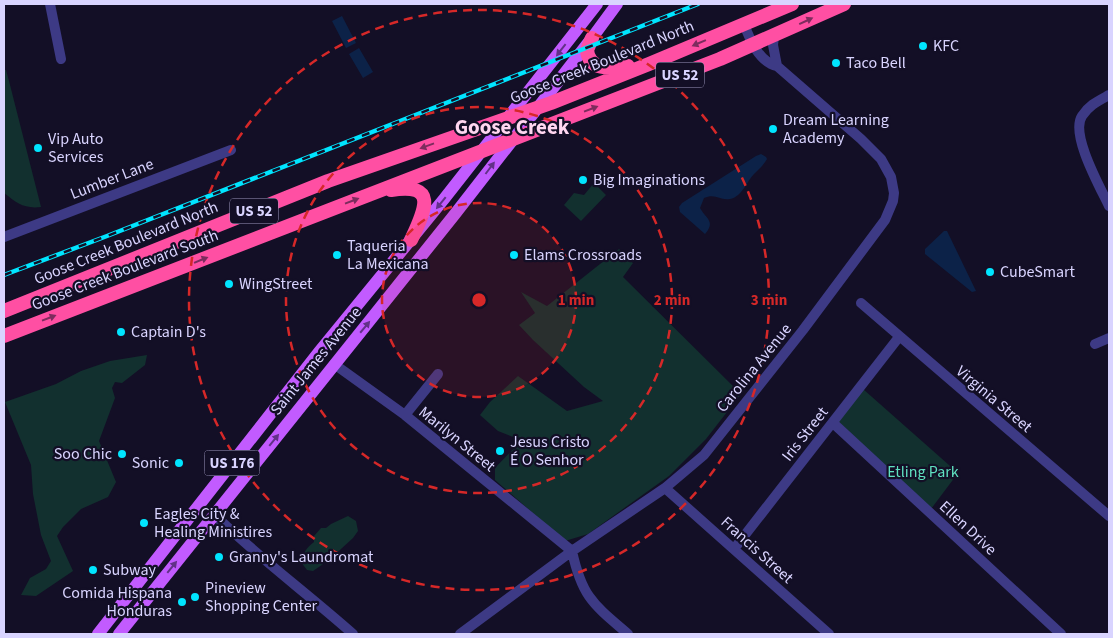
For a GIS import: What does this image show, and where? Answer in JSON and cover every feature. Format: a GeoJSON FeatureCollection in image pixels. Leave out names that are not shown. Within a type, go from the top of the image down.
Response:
{"type":"FeatureCollection","features":[{"type":"Feature","properties":{"kind":"highway","name":"Goose Creek Boulevard North"},"geometry":{"type":"LineString","coordinates":[[4,310],[328,181],[474,128],[538,108],[792,4]]}},
{"type":"Feature","properties":{"kind":"highway","name":"Goose Creek Boulevard South"},"geometry":{"type":"LineString","coordinates":[[4,336],[720,59],[844,4]]}},
{"type":"Feature","properties":{"kind":"highway"},"geometry":{"type":"LineString","coordinates":[[592,38],[587,54],[591,62],[598,67],[607,69],[649,64]]}},
{"type":"Feature","properties":{"kind":"highway"},"geometry":{"type":"LineString","coordinates":[[373,193],[400,188],[413,189],[424,198],[424,209],[411,240]]}},
{"type":"Feature","properties":{"kind":"main road","name":"Saint James Avenue"},"geometry":{"type":"LineString","coordinates":[[98,634],[597,4]]}},
{"type":"Feature","properties":{"kind":"main road","name":"Saint James Avenue"},"geometry":{"type":"LineString","coordinates":[[121,634],[212,516],[379,310],[617,4]]}},
{"type":"Feature","properties":{"kind":"main road"},"geometry":{"type":"LineString","coordinates":[[212,516],[212,504],[225,485],[228,476],[225,472]]}},
{"type":"Feature","properties":{"kind":"main road"},"geometry":{"type":"LineString","coordinates":[[121,634],[117,624],[125,612],[135,588]]}},
{"type":"Feature","properties":{"kind":"street"},"geometry":{"type":"LineString","coordinates":[[50,4],[62,58]]}},
{"type":"Feature","properties":{"kind":"street","name":"Carolina Avenue"},"geometry":{"type":"LineString","coordinates":[[460,634],[572,551],[665,488],[704,455],[794,342],[885,220],[892,201],[893,185],[887,168],[881,159],[861,139],[777,66],[770,64],[752,45],[744,24]]}},
{"type":"Feature","properties":{"kind":"street"},"geometry":{"type":"LineString","coordinates":[[774,36],[773,45],[777,66]]}},
{"type":"Feature","properties":{"kind":"street"},"geometry":{"type":"LineString","coordinates":[[1109,95],[1092,104],[1080,117],[1079,136],[1109,206]]}},
{"type":"Feature","properties":{"kind":"street","name":"Lumber Lane"},"geometry":{"type":"LineString","coordinates":[[4,237],[231,150]]}},
{"type":"Feature","properties":{"kind":"street","name":"Virginia Street"},"geometry":{"type":"LineString","coordinates":[[861,303],[1109,516]]}},
{"type":"Feature","properties":{"kind":"street","name":"Iris Street"},"geometry":{"type":"LineString","coordinates":[[734,549],[899,337]]}},
{"type":"Feature","properties":{"kind":"street"},"geometry":{"type":"LineString","coordinates":[[1095,344],[1109,338]]}},
{"type":"Feature","properties":{"kind":"street","name":"Marilyn Street"},"geometry":{"type":"LineString","coordinates":[[334,364],[405,415],[572,551]]}},
{"type":"Feature","properties":{"kind":"street"},"geometry":{"type":"LineString","coordinates":[[405,415],[438,374]]}},
{"type":"Feature","properties":{"kind":"street","name":"Ellen Drive"},"geometry":{"type":"LineString","coordinates":[[833,423],[1061,634]]}},
{"type":"Feature","properties":{"kind":"street","name":"Francis Street"},"geometry":{"type":"LineString","coordinates":[[665,488],[829,634]]}},
{"type":"Feature","properties":{"kind":"street"},"geometry":{"type":"LineString","coordinates":[[212,516],[220,520],[273,568],[353,634]]}},
{"type":"Feature","properties":{"kind":"street"},"geometry":{"type":"LineString","coordinates":[[572,551],[576,571],[584,591],[593,604],[628,634]]}},
{"type":"Feature","properties":{"kind":"green space"},"geometry":{"type":"Polygon","coordinates":[[[4,70],[6,70],[9,81],[41,207],[21,205],[4,193],[4,70]]]}},
{"type":"Feature","properties":{"kind":"green space"},"geometry":{"type":"Polygon","coordinates":[[[594,183],[606,195],[581,221],[564,205],[574,193],[584,195],[594,183]]]}},
{"type":"Feature","properties":{"kind":"green space"},"geometry":{"type":"Polygon","coordinates":[[[619,249],[633,263],[623,277],[741,394],[706,439],[669,476],[588,534],[565,541],[495,480],[495,468],[517,445],[513,437],[498,431],[480,415],[490,402],[518,376],[567,411],[603,401],[584,387],[519,325],[535,313],[521,292],[547,306],[619,249]]]}},
{"type":"Feature","properties":{"kind":"green space"},"geometry":{"type":"Polygon","coordinates":[[[147,355],[145,365],[122,383],[115,382],[112,388],[115,398],[99,441],[116,482],[108,497],[81,509],[57,536],[73,571],[36,596],[21,595],[30,578],[46,569],[51,561],[41,535],[33,494],[31,465],[5,402],[56,384],[81,371],[110,361],[147,355]]]}},
{"type":"Feature","properties":{"kind":"green space","name":"Etling Park"},"geometry":{"type":"Polygon","coordinates":[[[863,389],[958,473],[931,509],[838,421],[863,389]]]}},
{"type":"Feature","properties":{"kind":"green space"},"geometry":{"type":"Polygon","coordinates":[[[348,516],[356,521],[358,531],[353,538],[329,560],[313,571],[307,570],[301,562],[306,550],[314,542],[314,536],[321,528],[326,528],[348,516]]]}},
{"type":"Feature","properties":{"kind":"water"},"geometry":{"type":"Polygon","coordinates":[[[342,16],[356,43],[346,48],[332,21],[342,16]]]}},
{"type":"Feature","properties":{"kind":"water"},"geometry":{"type":"Polygon","coordinates":[[[359,48],[373,72],[363,78],[349,54],[359,48]]]}},
{"type":"Feature","properties":{"kind":"water"},"geometry":{"type":"Polygon","coordinates":[[[761,154],[767,159],[738,195],[730,199],[712,196],[704,198],[700,208],[710,223],[705,234],[680,212],[679,207],[682,203],[761,154]]]}},
{"type":"Feature","properties":{"kind":"water"},"geometry":{"type":"Polygon","coordinates":[[[944,231],[947,231],[976,291],[972,292],[925,254],[925,249],[944,231]]]}},
{"type":"Feature","properties":{"kind":"railway"},"geometry":{"type":"LineString","coordinates":[[4,275],[698,4]]}},
{"type":"Feature","properties":{"kind":"place","name":"KFC"},"geometry":{"type":"Point","coordinates":[923,46]}},
{"type":"Feature","properties":{"kind":"place","name":"Taco Bell"},"geometry":{"type":"Point","coordinates":[836,63]}},
{"type":"Feature","properties":{"kind":"place","name":"Dream Learning Academy"},"geometry":{"type":"Point","coordinates":[773,129]}},
{"type":"Feature","properties":{"kind":"place","name":"Vip Auto Services"},"geometry":{"type":"Point","coordinates":[38,148]}},
{"type":"Feature","properties":{"kind":"place","name":"Big Imaginations"},"geometry":{"type":"Point","coordinates":[583,180]}},
{"type":"Feature","properties":{"kind":"place","name":"Taqueria La Mexicana"},"geometry":{"type":"Point","coordinates":[337,255]}},
{"type":"Feature","properties":{"kind":"place","name":"Elams Crossroads"},"geometry":{"type":"Point","coordinates":[514,255]}},
{"type":"Feature","properties":{"kind":"place","name":"CubeSmart"},"geometry":{"type":"Point","coordinates":[990,272]}},
{"type":"Feature","properties":{"kind":"place","name":"WingStreet"},"geometry":{"type":"Point","coordinates":[229,284]}},
{"type":"Feature","properties":{"kind":"place","name":"Captain D's"},"geometry":{"type":"Point","coordinates":[121,332]}},
{"type":"Feature","properties":{"kind":"place","name":"Jesus Cristo É O Senhor"},"geometry":{"type":"Point","coordinates":[500,451]}},
{"type":"Feature","properties":{"kind":"place","name":"Soo Chic"},"geometry":{"type":"Point","coordinates":[122,454]}},
{"type":"Feature","properties":{"kind":"place","name":"Sonic"},"geometry":{"type":"Point","coordinates":[179,463]}},
{"type":"Feature","properties":{"kind":"place","name":"Eagles City & Healing Ministires"},"geometry":{"type":"Point","coordinates":[144,523]}},
{"type":"Feature","properties":{"kind":"place","name":"Granny's Laundromat"},"geometry":{"type":"Point","coordinates":[219,557]}},
{"type":"Feature","properties":{"kind":"place","name":"Subway"},"geometry":{"type":"Point","coordinates":[93,570]}},
{"type":"Feature","properties":{"kind":"place","name":"Pineview Shopping Center"},"geometry":{"type":"Point","coordinates":[195,597]}},
{"type":"Feature","properties":{"kind":"place","name":"Comida Hispana Honduras"},"geometry":{"type":"Point","coordinates":[182,602]}},
{"type":"Feature","properties":{"kind":"district","name":"Goose Creek"},"geometry":{"type":"Point","coordinates":[512,127]}}]}
